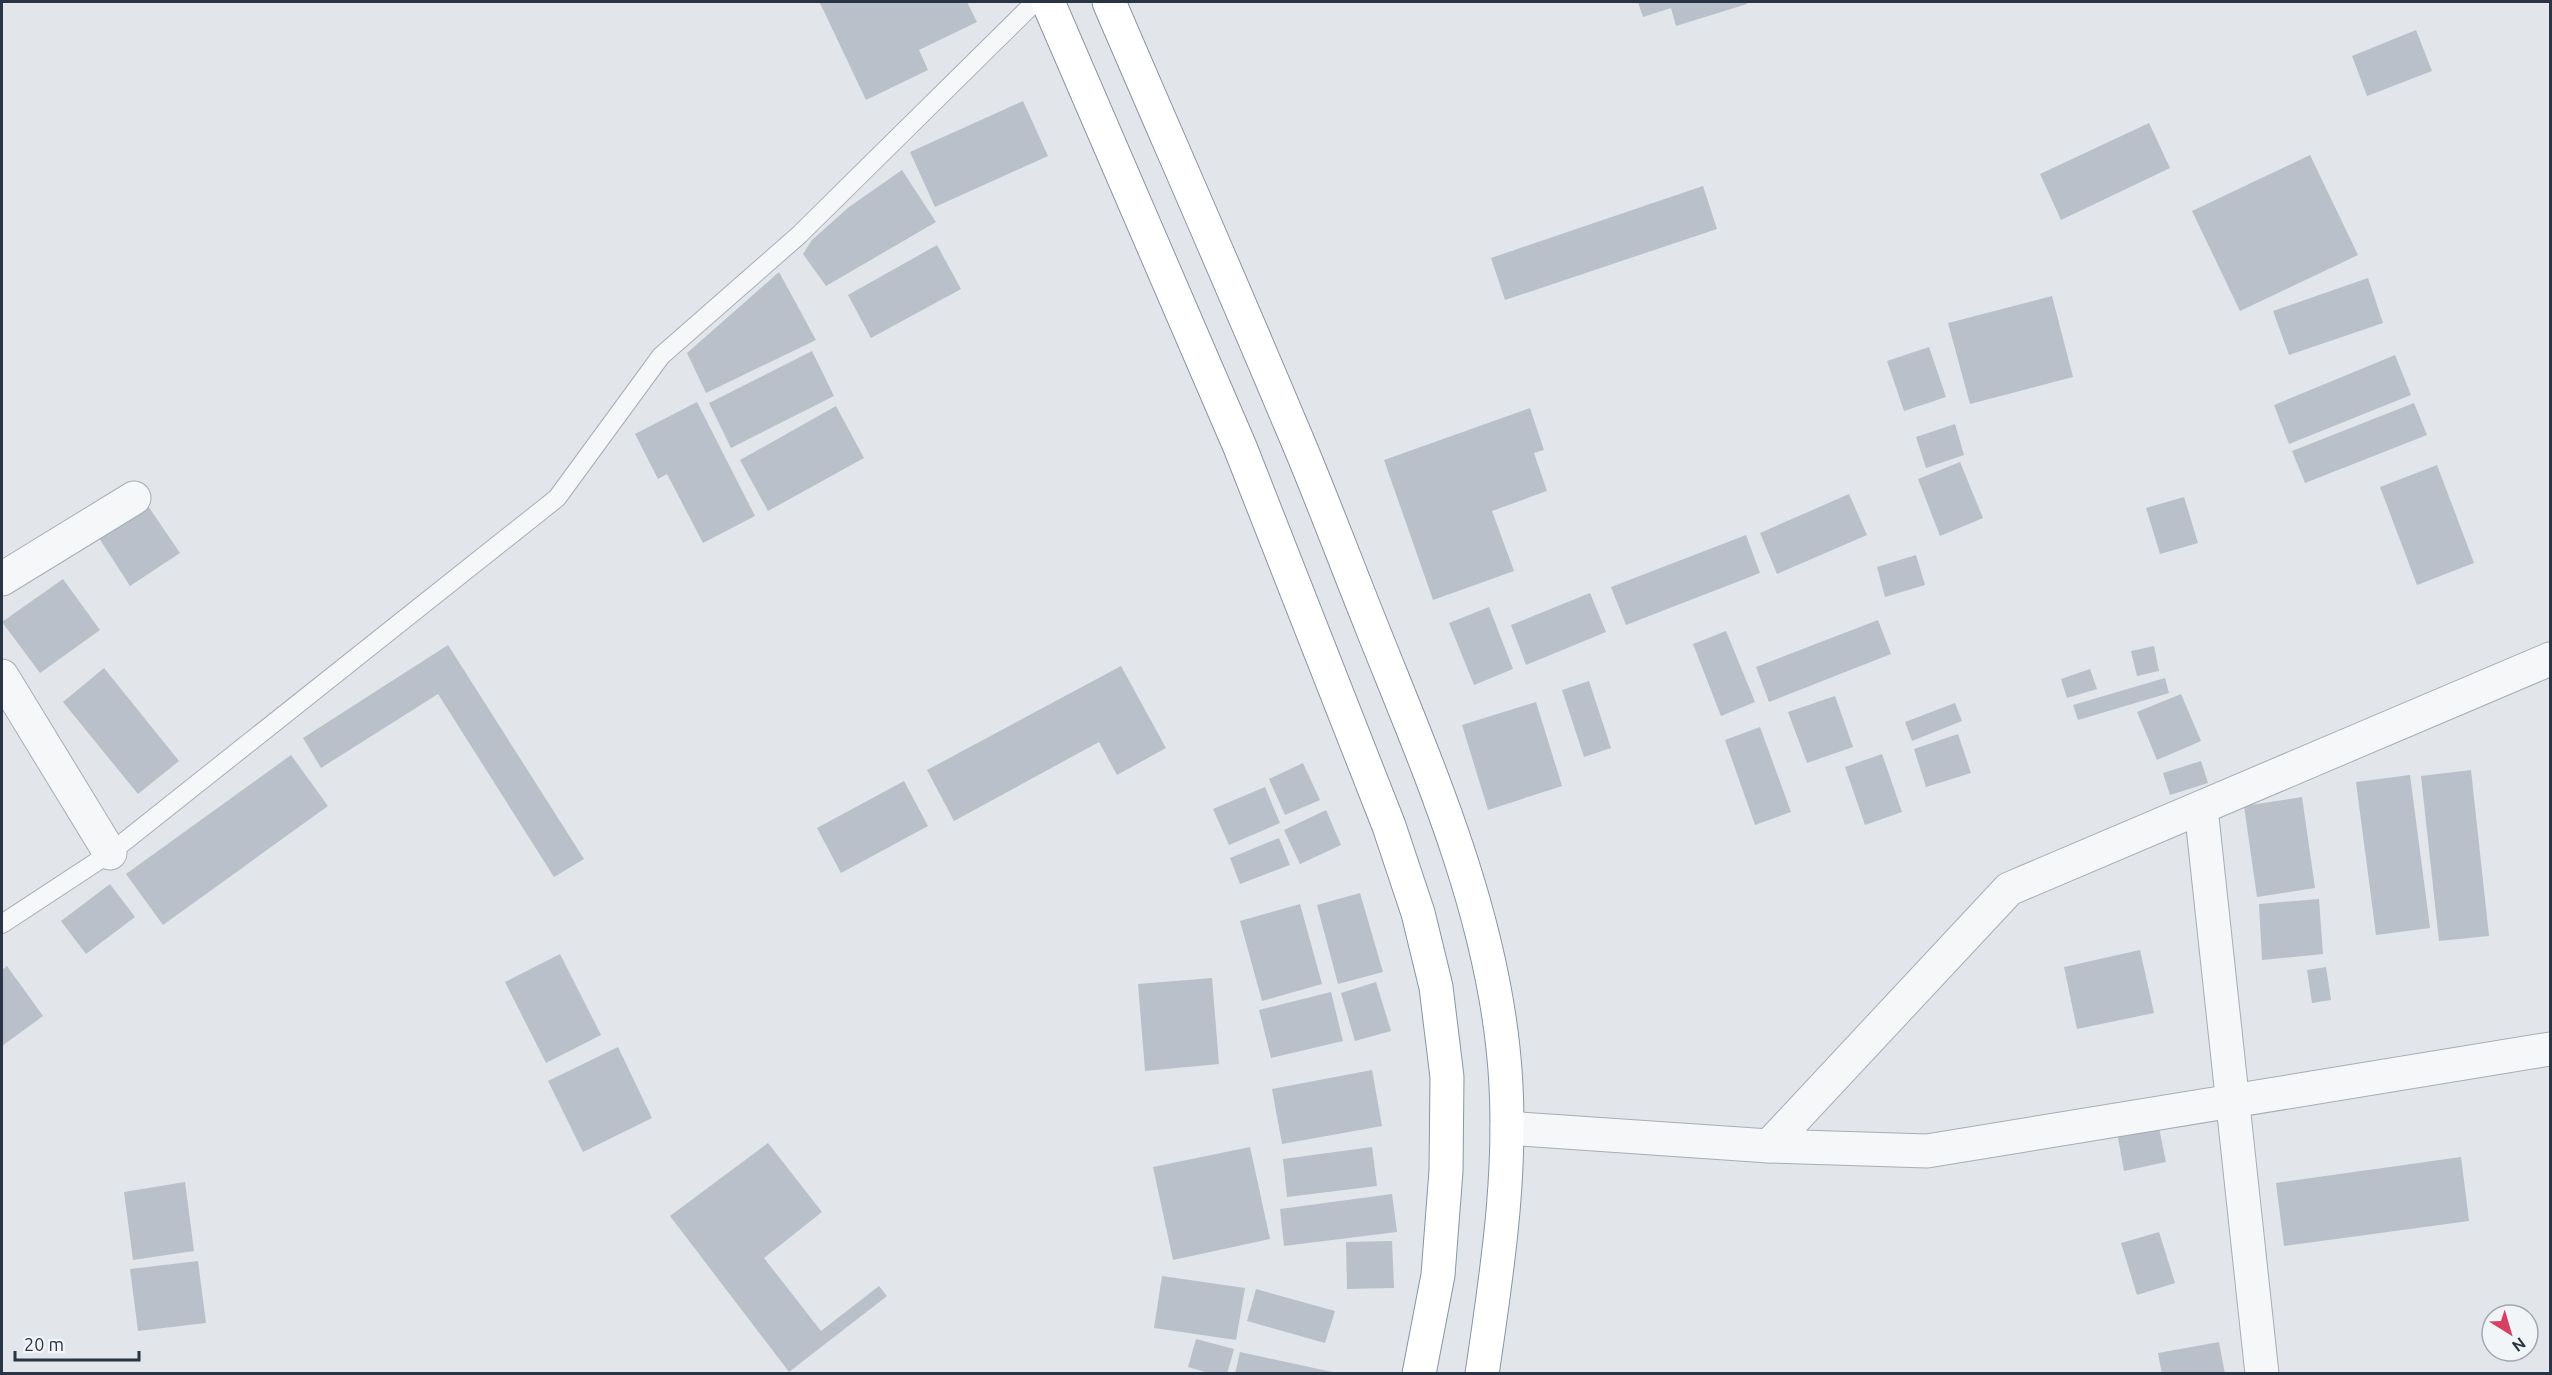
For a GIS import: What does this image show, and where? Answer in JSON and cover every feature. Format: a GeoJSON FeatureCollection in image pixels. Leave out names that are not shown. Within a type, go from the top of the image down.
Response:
{"type":"FeatureCollection","features":[{"type":"Feature","properties":{"kind":"highway"},"geometry":{"type":"LineString","coordinates":[[1048,2],[1240,447],[1389,826],[1418,913],[1436,987],[1447,1077],[1446,1171],[1438,1275],[1419,1374]]}},
{"type":"Feature","properties":{"kind":"highway"},"geometry":{"type":"LineString","coordinates":[[1109,2],[1291,424],[1442,803],[1474,897],[1493,977],[1504,1051],[1507,1128],[1500,1256],[1482,1374]]}},
{"type":"Feature","properties":{"kind":"street"},"geometry":{"type":"LineString","coordinates":[[2,579],[134,498]]}},
{"type":"Feature","properties":{"kind":"street"},"geometry":{"type":"LineString","coordinates":[[1768,1146],[2009,889],[2550,659]]}},
{"type":"Feature","properties":{"kind":"street"},"geometry":{"type":"LineString","coordinates":[[2,676],[110,853]]}},
{"type":"Feature","properties":{"kind":"street"},"geometry":{"type":"LineString","coordinates":[[2201,808],[2262,1374]]}},
{"type":"Feature","properties":{"kind":"street"},"geometry":{"type":"LineString","coordinates":[[1507,1128],[1768,1146],[1927,1151],[2550,1049]]}},
{"type":"Feature","properties":{"kind":"lane"},"geometry":{"type":"LineString","coordinates":[[2,924],[110,853],[557,498],[661,356],[799,235],[1035,2]]}},
{"type":"Feature","properties":{"kind":"building"},"geometry":{"type":"Polygon","coordinates":[[[967,2],[977,22],[919,50],[928,70],[866,100],[820,3],[967,2]]]}},
{"type":"Feature","properties":{"kind":"building"},"geometry":{"type":"Polygon","coordinates":[[[1638,2],[1746,2],[1747,4],[1676,26],[1671,8],[1643,17],[1638,2]]]}},
{"type":"Feature","properties":{"kind":"building"},"geometry":{"type":"Polygon","coordinates":[[[2416,30],[2432,71],[2367,96],[2352,56],[2416,30]]]}},
{"type":"Feature","properties":{"kind":"building"},"geometry":{"type":"Polygon","coordinates":[[[1023,101],[1048,156],[935,207],[910,152],[1023,101]]]}},
{"type":"Feature","properties":{"kind":"building"},"geometry":{"type":"Polygon","coordinates":[[[2149,123],[2170,168],[2061,220],[2040,174],[2149,123]]]}},
{"type":"Feature","properties":{"kind":"building"},"geometry":{"type":"Polygon","coordinates":[[[2310,155],[2358,255],[2240,311],[2192,211],[2310,155]]]}},
{"type":"Feature","properties":{"kind":"building"},"geometry":{"type":"Polygon","coordinates":[[[902,170],[936,222],[826,286],[803,254],[812,240],[849,207],[902,170]]]}},
{"type":"Feature","properties":{"kind":"building"},"geometry":{"type":"Polygon","coordinates":[[[1703,186],[1717,229],[1505,300],[1491,258],[1703,186]]]}},
{"type":"Feature","properties":{"kind":"building"},"geometry":{"type":"Polygon","coordinates":[[[937,245],[961,289],[871,338],[848,295],[937,245]]]}},
{"type":"Feature","properties":{"kind":"building"},"geometry":{"type":"Polygon","coordinates":[[[779,272],[816,340],[706,393],[687,353],[779,272]]]}},
{"type":"Feature","properties":{"kind":"building"},"geometry":{"type":"Polygon","coordinates":[[[2368,278],[2383,323],[2289,355],[2273,311],[2368,278]]]}},
{"type":"Feature","properties":{"kind":"building"},"geometry":{"type":"Polygon","coordinates":[[[2052,296],[2073,377],[1970,404],[1948,323],[2052,296]]]}},
{"type":"Feature","properties":{"kind":"building"},"geometry":{"type":"Polygon","coordinates":[[[1929,347],[1946,397],[1904,411],[1887,361],[1929,347]]]}},
{"type":"Feature","properties":{"kind":"building"},"geometry":{"type":"Polygon","coordinates":[[[812,351],[834,396],[731,448],[709,403],[812,351]]]}},
{"type":"Feature","properties":{"kind":"building"},"geometry":{"type":"Polygon","coordinates":[[[2395,355],[2411,395],[2289,444],[2274,405],[2395,355]]]}},
{"type":"Feature","properties":{"kind":"building"},"geometry":{"type":"Polygon","coordinates":[[[697,402],[755,516],[703,543],[667,474],[658,479],[635,434],[697,402]]]}},
{"type":"Feature","properties":{"kind":"building"},"geometry":{"type":"Polygon","coordinates":[[[2414,403],[2427,435],[2305,483],[2292,451],[2414,403]]]}},
{"type":"Feature","properties":{"kind":"building"},"geometry":{"type":"Polygon","coordinates":[[[836,406],[864,458],[768,511],[740,460],[836,406]]]}},
{"type":"Feature","properties":{"kind":"building"},"geometry":{"type":"Polygon","coordinates":[[[1530,408],[1544,450],[1534,453],[1547,491],[1492,511],[1514,571],[1433,600],[1384,460],[1530,408]]]}},
{"type":"Feature","properties":{"kind":"building"},"geometry":{"type":"Polygon","coordinates":[[[1955,424],[1964,455],[1926,468],[1916,437],[1955,424]]]}},
{"type":"Feature","properties":{"kind":"building"},"geometry":{"type":"Polygon","coordinates":[[[1960,462],[1983,518],[1940,536],[1918,479],[1960,462]]]}},
{"type":"Feature","properties":{"kind":"building"},"geometry":{"type":"Polygon","coordinates":[[[2437,465],[2474,563],[2417,585],[2380,487],[2437,465]]]}},
{"type":"Feature","properties":{"kind":"building"},"geometry":{"type":"Polygon","coordinates":[[[1849,494],[1867,535],[1777,574],[1760,533],[1849,494]]]}},
{"type":"Feature","properties":{"kind":"building"},"geometry":{"type":"Polygon","coordinates":[[[2184,497],[2198,543],[2160,554],[2146,508],[2184,497]]]}},
{"type":"Feature","properties":{"kind":"building"},"geometry":{"type":"Polygon","coordinates":[[[148,506],[180,553],[130,586],[99,538],[148,506]]]}},
{"type":"Feature","properties":{"kind":"building"},"geometry":{"type":"Polygon","coordinates":[[[1746,535],[1760,573],[1626,625],[1611,587],[1746,535]]]}},
{"type":"Feature","properties":{"kind":"building"},"geometry":{"type":"Polygon","coordinates":[[[1916,555],[1925,585],[1885,597],[1877,567],[1916,555]]]}},
{"type":"Feature","properties":{"kind":"building"},"geometry":{"type":"Polygon","coordinates":[[[63,579],[100,630],[40,673],[2,622],[63,579]]]}},
{"type":"Feature","properties":{"kind":"building"},"geometry":{"type":"Polygon","coordinates":[[[1590,593],[1606,632],[1526,665],[1511,625],[1590,593]]]}},
{"type":"Feature","properties":{"kind":"building"},"geometry":{"type":"Polygon","coordinates":[[[1489,607],[1513,669],[1474,685],[1449,623],[1489,607]]]}},
{"type":"Feature","properties":{"kind":"building"},"geometry":{"type":"Polygon","coordinates":[[[1878,620],[1891,654],[1769,702],[1756,667],[1878,620]]]}},
{"type":"Feature","properties":{"kind":"building"},"geometry":{"type":"Polygon","coordinates":[[[1726,631],[1755,702],[1721,716],[1693,644],[1726,631]]]}},
{"type":"Feature","properties":{"kind":"building"},"geometry":{"type":"Polygon","coordinates":[[[448,645],[584,859],[554,877],[438,694],[321,768],[303,738],[448,645]]]}},
{"type":"Feature","properties":{"kind":"building"},"geometry":{"type":"Polygon","coordinates":[[[2154,646],[2159,671],[2137,676],[2131,651],[2154,646]]]}},
{"type":"Feature","properties":{"kind":"building"},"geometry":{"type":"Polygon","coordinates":[[[1121,666],[1166,748],[1117,775],[1099,742],[954,821],[927,770],[1121,666]]]}},
{"type":"Feature","properties":{"kind":"building"},"geometry":{"type":"Polygon","coordinates":[[[104,668],[179,761],[138,794],[63,702],[104,668]]]}},
{"type":"Feature","properties":{"kind":"building"},"geometry":{"type":"Polygon","coordinates":[[[2090,669],[2097,689],[2067,698],[2061,679],[2090,669]]]}},
{"type":"Feature","properties":{"kind":"building"},"geometry":{"type":"Polygon","coordinates":[[[2165,678],[2169,693],[2078,720],[2073,705],[2165,678]]]}},
{"type":"Feature","properties":{"kind":"building"},"geometry":{"type":"Polygon","coordinates":[[[1589,681],[1611,748],[1584,757],[1562,690],[1589,681]]]}},
{"type":"Feature","properties":{"kind":"building"},"geometry":{"type":"Polygon","coordinates":[[[2181,694],[2201,741],[2157,760],[2137,712],[2181,694]]]}},
{"type":"Feature","properties":{"kind":"building"},"geometry":{"type":"Polygon","coordinates":[[[1835,696],[1853,747],[1807,763],[1788,712],[1835,696]]]}},
{"type":"Feature","properties":{"kind":"building"},"geometry":{"type":"Polygon","coordinates":[[[1536,702],[1562,786],[1488,810],[1462,725],[1536,702]]]}},
{"type":"Feature","properties":{"kind":"building"},"geometry":{"type":"Polygon","coordinates":[[[1955,703],[1962,721],[1912,741],[1905,722],[1955,703]]]}},
{"type":"Feature","properties":{"kind":"building"},"geometry":{"type":"Polygon","coordinates":[[[1760,727],[1791,812],[1755,825],[1725,740],[1760,727]]]}},
{"type":"Feature","properties":{"kind":"building"},"geometry":{"type":"Polygon","coordinates":[[[1958,734],[1971,773],[1926,787],[1914,749],[1958,734]]]}},
{"type":"Feature","properties":{"kind":"building"},"geometry":{"type":"Polygon","coordinates":[[[1882,754],[1902,812],[1865,825],[1845,767],[1882,754]]]}},
{"type":"Feature","properties":{"kind":"building"},"geometry":{"type":"Polygon","coordinates":[[[291,755],[328,806],[163,925],[126,874],[291,755]]]}},
{"type":"Feature","properties":{"kind":"building"},"geometry":{"type":"Polygon","coordinates":[[[2201,761],[2208,783],[2170,795],[2163,773],[2201,761]]]}},
{"type":"Feature","properties":{"kind":"building"},"geometry":{"type":"Polygon","coordinates":[[[1303,763],[1320,800],[1285,815],[1269,779],[1303,763]]]}},
{"type":"Feature","properties":{"kind":"building"},"geometry":{"type":"Polygon","coordinates":[[[2471,770],[2489,936],[2439,941],[2421,776],[2471,770]]]}},
{"type":"Feature","properties":{"kind":"building"},"geometry":{"type":"Polygon","coordinates":[[[2410,775],[2430,928],[2376,935],[2356,782],[2410,775]]]}},
{"type":"Feature","properties":{"kind":"building"},"geometry":{"type":"Polygon","coordinates":[[[904,781],[928,826],[841,873],[817,828],[904,781]]]}},
{"type":"Feature","properties":{"kind":"building"},"geometry":{"type":"Polygon","coordinates":[[[1265,787],[1280,823],[1229,845],[1213,809],[1265,787]]]}},
{"type":"Feature","properties":{"kind":"building"},"geometry":{"type":"Polygon","coordinates":[[[2302,797],[2315,888],[2257,897],[2244,806],[2302,797]]]}},
{"type":"Feature","properties":{"kind":"building"},"geometry":{"type":"Polygon","coordinates":[[[1326,810],[1341,845],[1300,864],[1284,830],[1326,810]]]}},
{"type":"Feature","properties":{"kind":"building"},"geometry":{"type":"Polygon","coordinates":[[[1279,838],[1290,865],[1240,884],[1230,858],[1279,838]]]}},
{"type":"Feature","properties":{"kind":"building"},"geometry":{"type":"Polygon","coordinates":[[[110,884],[135,917],[86,954],[61,921],[110,884]]]}},
{"type":"Feature","properties":{"kind":"building"},"geometry":{"type":"Polygon","coordinates":[[[1360,893],[1383,972],[1338,984],[1317,905],[1360,893]]]}},
{"type":"Feature","properties":{"kind":"building"},"geometry":{"type":"Polygon","coordinates":[[[2319,899],[2323,954],[2262,960],[2259,904],[2319,899]]]}},
{"type":"Feature","properties":{"kind":"building"},"geometry":{"type":"Polygon","coordinates":[[[1300,904],[1322,984],[1262,1001],[1240,921],[1300,904]]]}},
{"type":"Feature","properties":{"kind":"building"},"geometry":{"type":"Polygon","coordinates":[[[2140,950],[2154,1013],[2077,1029],[2064,967],[2140,950]]]}},
{"type":"Feature","properties":{"kind":"building"},"geometry":{"type":"Polygon","coordinates":[[[560,954],[601,1035],[546,1063],[505,982],[560,954]]]}},
{"type":"Feature","properties":{"kind":"building"},"geometry":{"type":"Polygon","coordinates":[[[7,966],[43,1016],[2,1046],[2,970],[7,966]]]}},
{"type":"Feature","properties":{"kind":"building"},"geometry":{"type":"Polygon","coordinates":[[[2326,967],[2331,1000],[2312,1003],[2307,970],[2326,967]]]}},
{"type":"Feature","properties":{"kind":"building"},"geometry":{"type":"Polygon","coordinates":[[[1212,978],[1219,1064],[1145,1071],[1138,984],[1212,978]]]}},
{"type":"Feature","properties":{"kind":"building"},"geometry":{"type":"Polygon","coordinates":[[[1376,982],[1391,1031],[1355,1041],[1341,993],[1376,982]]]}},
{"type":"Feature","properties":{"kind":"building"},"geometry":{"type":"Polygon","coordinates":[[[1331,992],[1343,1041],[1271,1058],[1259,1010],[1331,992]]]}},
{"type":"Feature","properties":{"kind":"building"},"geometry":{"type":"Polygon","coordinates":[[[618,1047],[652,1118],[583,1152],[548,1081],[618,1047]]]}},
{"type":"Feature","properties":{"kind":"building"},"geometry":{"type":"Polygon","coordinates":[[[1372,1070],[1382,1126],[1282,1144],[1272,1089],[1372,1070]]]}},
{"type":"Feature","properties":{"kind":"building"},"geometry":{"type":"Polygon","coordinates":[[[2158,1123],[2166,1162],[2124,1171],[2117,1132],[2158,1123]]]}},
{"type":"Feature","properties":{"kind":"building"},"geometry":{"type":"Polygon","coordinates":[[[768,1143],[822,1212],[764,1258],[821,1331],[879,1286],[887,1296],[789,1372],[670,1216],[768,1143]]]}},
{"type":"Feature","properties":{"kind":"building"},"geometry":{"type":"Polygon","coordinates":[[[1250,1147],[1270,1239],[1173,1260],[1153,1167],[1250,1147]]]}},
{"type":"Feature","properties":{"kind":"building"},"geometry":{"type":"Polygon","coordinates":[[[1372,1147],[1377,1186],[1287,1197],[1283,1159],[1372,1147]]]}},
{"type":"Feature","properties":{"kind":"building"},"geometry":{"type":"Polygon","coordinates":[[[2461,1157],[2469,1221],[2284,1246],[2276,1183],[2461,1157]]]}},
{"type":"Feature","properties":{"kind":"building"},"geometry":{"type":"Polygon","coordinates":[[[185,1182],[194,1251],[133,1260],[124,1192],[185,1182]]]}},
{"type":"Feature","properties":{"kind":"building"},"geometry":{"type":"Polygon","coordinates":[[[1392,1194],[1397,1232],[1284,1246],[1280,1209],[1392,1194]]]}},
{"type":"Feature","properties":{"kind":"building"},"geometry":{"type":"Polygon","coordinates":[[[2159,1232],[2175,1283],[2137,1295],[2121,1243],[2159,1232]]]}},
{"type":"Feature","properties":{"kind":"building"},"geometry":{"type":"Polygon","coordinates":[[[1392,1241],[1394,1288],[1347,1289],[1346,1242],[1392,1241]]]}},
{"type":"Feature","properties":{"kind":"building"},"geometry":{"type":"Polygon","coordinates":[[[198,1261],[206,1323],[138,1331],[130,1269],[198,1261]]]}},
{"type":"Feature","properties":{"kind":"building"},"geometry":{"type":"Polygon","coordinates":[[[1162,1276],[1245,1288],[1236,1340],[1154,1328],[1162,1276]]]}},
{"type":"Feature","properties":{"kind":"building"},"geometry":{"type":"Polygon","coordinates":[[[1256,1289],[1335,1311],[1325,1343],[1247,1321],[1256,1289]]]}},
{"type":"Feature","properties":{"kind":"building"},"geometry":{"type":"Polygon","coordinates":[[[1196,1339],[1234,1349],[1227,1374],[1212,1374],[1188,1367],[1196,1339]]]}},
{"type":"Feature","properties":{"kind":"building"},"geometry":{"type":"Polygon","coordinates":[[[2219,1342],[2225,1374],[2162,1374],[2158,1353],[2219,1342]]]}},
{"type":"Feature","properties":{"kind":"building"},"geometry":{"type":"Polygon","coordinates":[[[1240,1352],[1337,1373],[1235,1374],[1240,1352]]]}}]}
